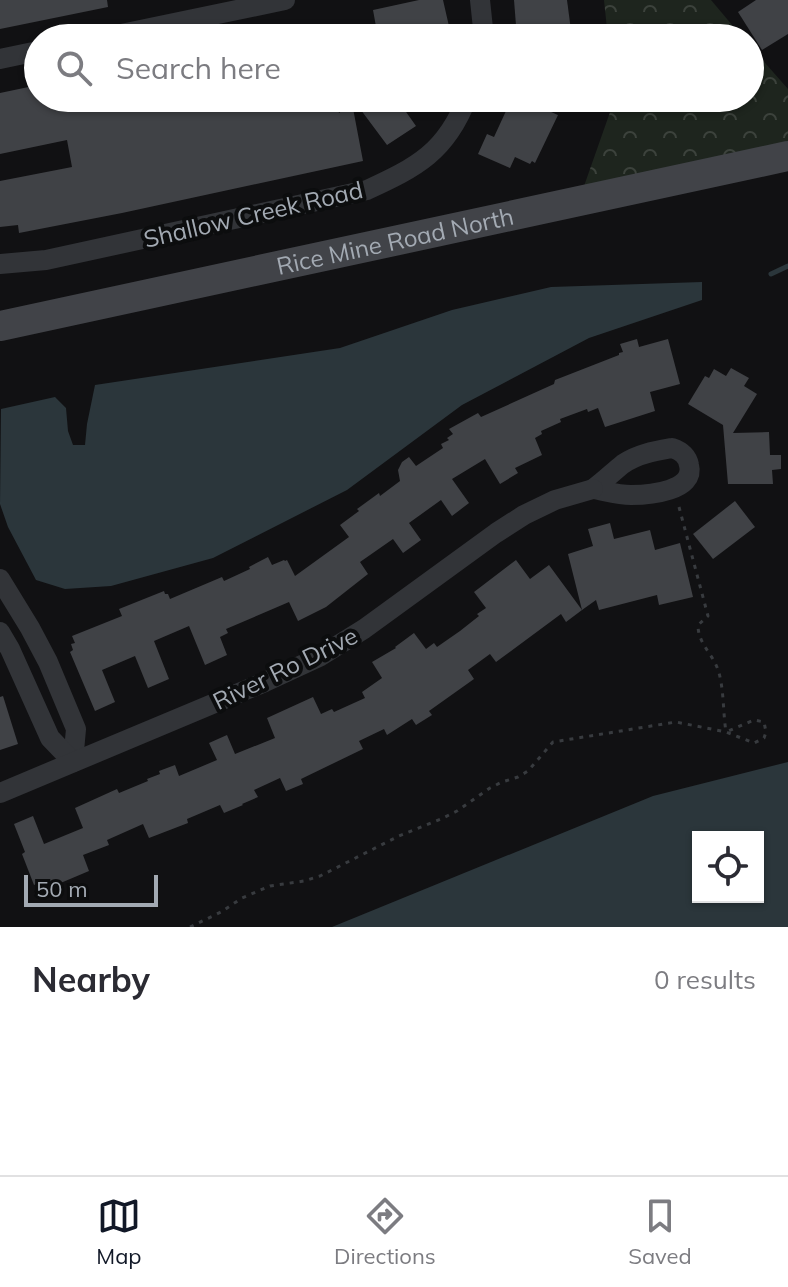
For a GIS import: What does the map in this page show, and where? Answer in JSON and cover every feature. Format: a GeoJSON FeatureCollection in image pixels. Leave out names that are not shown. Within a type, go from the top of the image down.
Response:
{"type":"FeatureCollection","features":[{"type":"Feature","properties":{"kind":"main road","name":"Rice Mine Road North"},"geometry":{"type":"LineString","coordinates":[[0,326],[788,156]]}},
{"type":"Feature","properties":{"kind":"street"},"geometry":{"type":"LineString","coordinates":[[169,24],[285,0]]}},
{"type":"Feature","properties":{"kind":"street"},"geometry":{"type":"LineString","coordinates":[[480,0],[483,24]]}},
{"type":"Feature","properties":{"kind":"street"},"geometry":{"type":"LineString","coordinates":[[0,59],[24,54]]}},
{"type":"Feature","properties":{"kind":"street","name":"Shallow Creek Road"},"geometry":{"type":"LineString","coordinates":[[0,264],[46,260],[367,190],[422,162],[443,140],[462,112]]}},
{"type":"Feature","properties":{"kind":"street"},"geometry":{"type":"LineString","coordinates":[[672,448],[687,458],[691,473],[687,482],[648,494],[627,495],[593,489],[635,458],[672,448]]}},
{"type":"Feature","properties":{"kind":"street","name":"River Ro Drive"},"geometry":{"type":"LineString","coordinates":[[0,793],[319,657],[364,629],[505,527],[555,500],[593,489]]}},
{"type":"Feature","properties":{"kind":"street"},"geometry":{"type":"LineString","coordinates":[[0,579],[36,639],[76,729],[73,762]]}},
{"type":"Feature","properties":{"kind":"street"},"geometry":{"type":"LineString","coordinates":[[0,632],[50,738],[73,762]]}},
{"type":"Feature","properties":{"kind":"path"},"geometry":{"type":"LineString","coordinates":[[674,488],[708,616],[697,630],[719,672],[726,732]]}},
{"type":"Feature","properties":{"kind":"path"},"geometry":{"type":"LineString","coordinates":[[190,927],[242,898],[270,886],[320,876],[457,811],[490,788],[528,771],[553,742],[676,722],[726,732],[754,743],[764,738],[766,727],[764,722],[754,720],[726,732]]}},
{"type":"Feature","properties":{"kind":"green space"},"geometry":{"type":"Polygon","coordinates":[[[604,0],[711,0],[731,24],[607,24],[604,0]]]}},
{"type":"Feature","properties":{"kind":"green space"},"geometry":{"type":"Polygon","coordinates":[[[764,62],[788,89],[788,143],[583,189],[610,112],[764,112],[764,62]]]}},
{"type":"Feature","properties":{"kind":"shaded area"},"geometry":{"type":"Polygon","coordinates":[[[702,282],[702,300],[589,338],[462,405],[347,490],[213,558],[111,586],[65,589],[36,580],[8,527],[0,504],[1,409],[55,397],[66,408],[73,445],[85,445],[95,385],[340,348],[452,310],[551,287],[702,282]]]}},
{"type":"Feature","properties":{"kind":"shaded area"},"geometry":{"type":"Polygon","coordinates":[[[788,762],[788,927],[332,927],[653,796],[788,762]]]}},
{"type":"Feature","properties":{"kind":"building"},"geometry":{"type":"Polygon","coordinates":[[[0,0],[107,0],[108,7],[0,29],[0,0]]]}},
{"type":"Feature","properties":{"kind":"building"},"geometry":{"type":"Polygon","coordinates":[[[419,0],[443,0],[448,24],[376,24],[373,10],[419,0]]]}},
{"type":"Feature","properties":{"kind":"building"},"geometry":{"type":"Polygon","coordinates":[[[514,0],[567,0],[570,24],[516,24],[514,0]]]}},
{"type":"Feature","properties":{"kind":"building"},"geometry":{"type":"Polygon","coordinates":[[[756,0],[788,0],[788,34],[764,49],[764,24],[746,24],[738,12],[756,0]]]}},
{"type":"Feature","properties":{"kind":"building"},"geometry":{"type":"Polygon","coordinates":[[[24,88],[24,112],[354,112],[363,161],[19,233],[18,225],[0,227],[0,181],[72,167],[67,140],[0,154],[0,93],[24,88]]]}},
{"type":"Feature","properties":{"kind":"building"},"geometry":{"type":"Polygon","coordinates":[[[362,112],[406,112],[416,126],[387,145],[362,112]]]}},
{"type":"Feature","properties":{"kind":"building"},"geometry":{"type":"Polygon","coordinates":[[[506,112],[551,112],[558,115],[535,163],[515,157],[510,168],[478,154],[487,134],[494,137],[506,112]]]}},
{"type":"Feature","properties":{"kind":"building"},"geometry":{"type":"Polygon","coordinates":[[[637,339],[639,347],[668,339],[680,384],[650,392],[655,411],[605,427],[598,408],[560,419],[561,422],[541,431],[542,434],[535,438],[542,455],[515,468],[518,473],[500,484],[485,459],[452,479],[469,503],[452,516],[441,500],[409,523],[421,540],[403,553],[393,539],[360,562],[368,574],[326,607],[298,621],[289,602],[226,629],[228,633],[220,637],[227,655],[205,665],[189,626],[154,641],[169,679],[148,688],[135,656],[102,670],[115,702],[95,711],[70,652],[73,650],[71,644],[75,643],[72,636],[122,616],[119,609],[164,591],[170,599],[222,577],[224,581],[268,557],[272,565],[287,560],[295,576],[349,537],[340,525],[359,511],[357,509],[400,481],[398,470],[402,462],[409,457],[416,466],[443,448],[441,444],[453,434],[449,429],[478,413],[481,417],[554,384],[555,380],[619,355],[623,352],[620,344],[637,339]]]}},
{"type":"Feature","properties":{"kind":"building"},"geometry":{"type":"Polygon","coordinates":[[[731,368],[749,378],[744,386],[757,394],[733,433],[769,432],[770,455],[781,455],[781,469],[772,470],[773,484],[728,484],[723,425],[688,404],[705,376],[709,378],[714,369],[726,376],[731,368]]]}},
{"type":"Feature","properties":{"kind":"building"},"geometry":{"type":"Polygon","coordinates":[[[735,501],[755,527],[713,559],[693,534],[735,501]]]}},
{"type":"Feature","properties":{"kind":"building"},"geometry":{"type":"Polygon","coordinates":[[[610,523],[614,539],[650,530],[655,550],[680,543],[693,597],[659,605],[657,595],[599,610],[596,600],[582,610],[568,554],[593,546],[588,529],[610,523]]]}},
{"type":"Feature","properties":{"kind":"building"},"geometry":{"type":"Polygon","coordinates":[[[516,560],[530,579],[549,565],[582,610],[566,622],[561,614],[496,662],[490,654],[468,670],[474,679],[429,711],[432,715],[416,725],[412,719],[387,735],[384,729],[359,741],[363,749],[301,779],[303,784],[286,791],[280,778],[254,790],[258,797],[243,805],[224,813],[220,805],[187,819],[188,823],[149,838],[143,824],[107,840],[109,845],[83,855],[89,871],[44,890],[40,882],[34,885],[14,824],[33,816],[44,844],[83,828],[75,808],[117,789],[119,793],[148,781],[160,774],[159,771],[175,765],[179,776],[217,760],[209,743],[227,735],[235,754],[275,738],[267,718],[313,697],[321,714],[332,709],[334,712],[365,698],[362,692],[382,678],[372,662],[414,633],[426,649],[434,643],[437,647],[460,631],[486,608],[474,592],[516,560]]]}},
{"type":"Feature","properties":{"kind":"building"},"geometry":{"type":"Polygon","coordinates":[[[3,696],[18,744],[0,750],[0,697],[3,696]]]}},
{"type":"Feature","properties":{"kind":"waterway"},"geometry":{"type":"LineString","coordinates":[[771,274],[788,266]]}}]}
